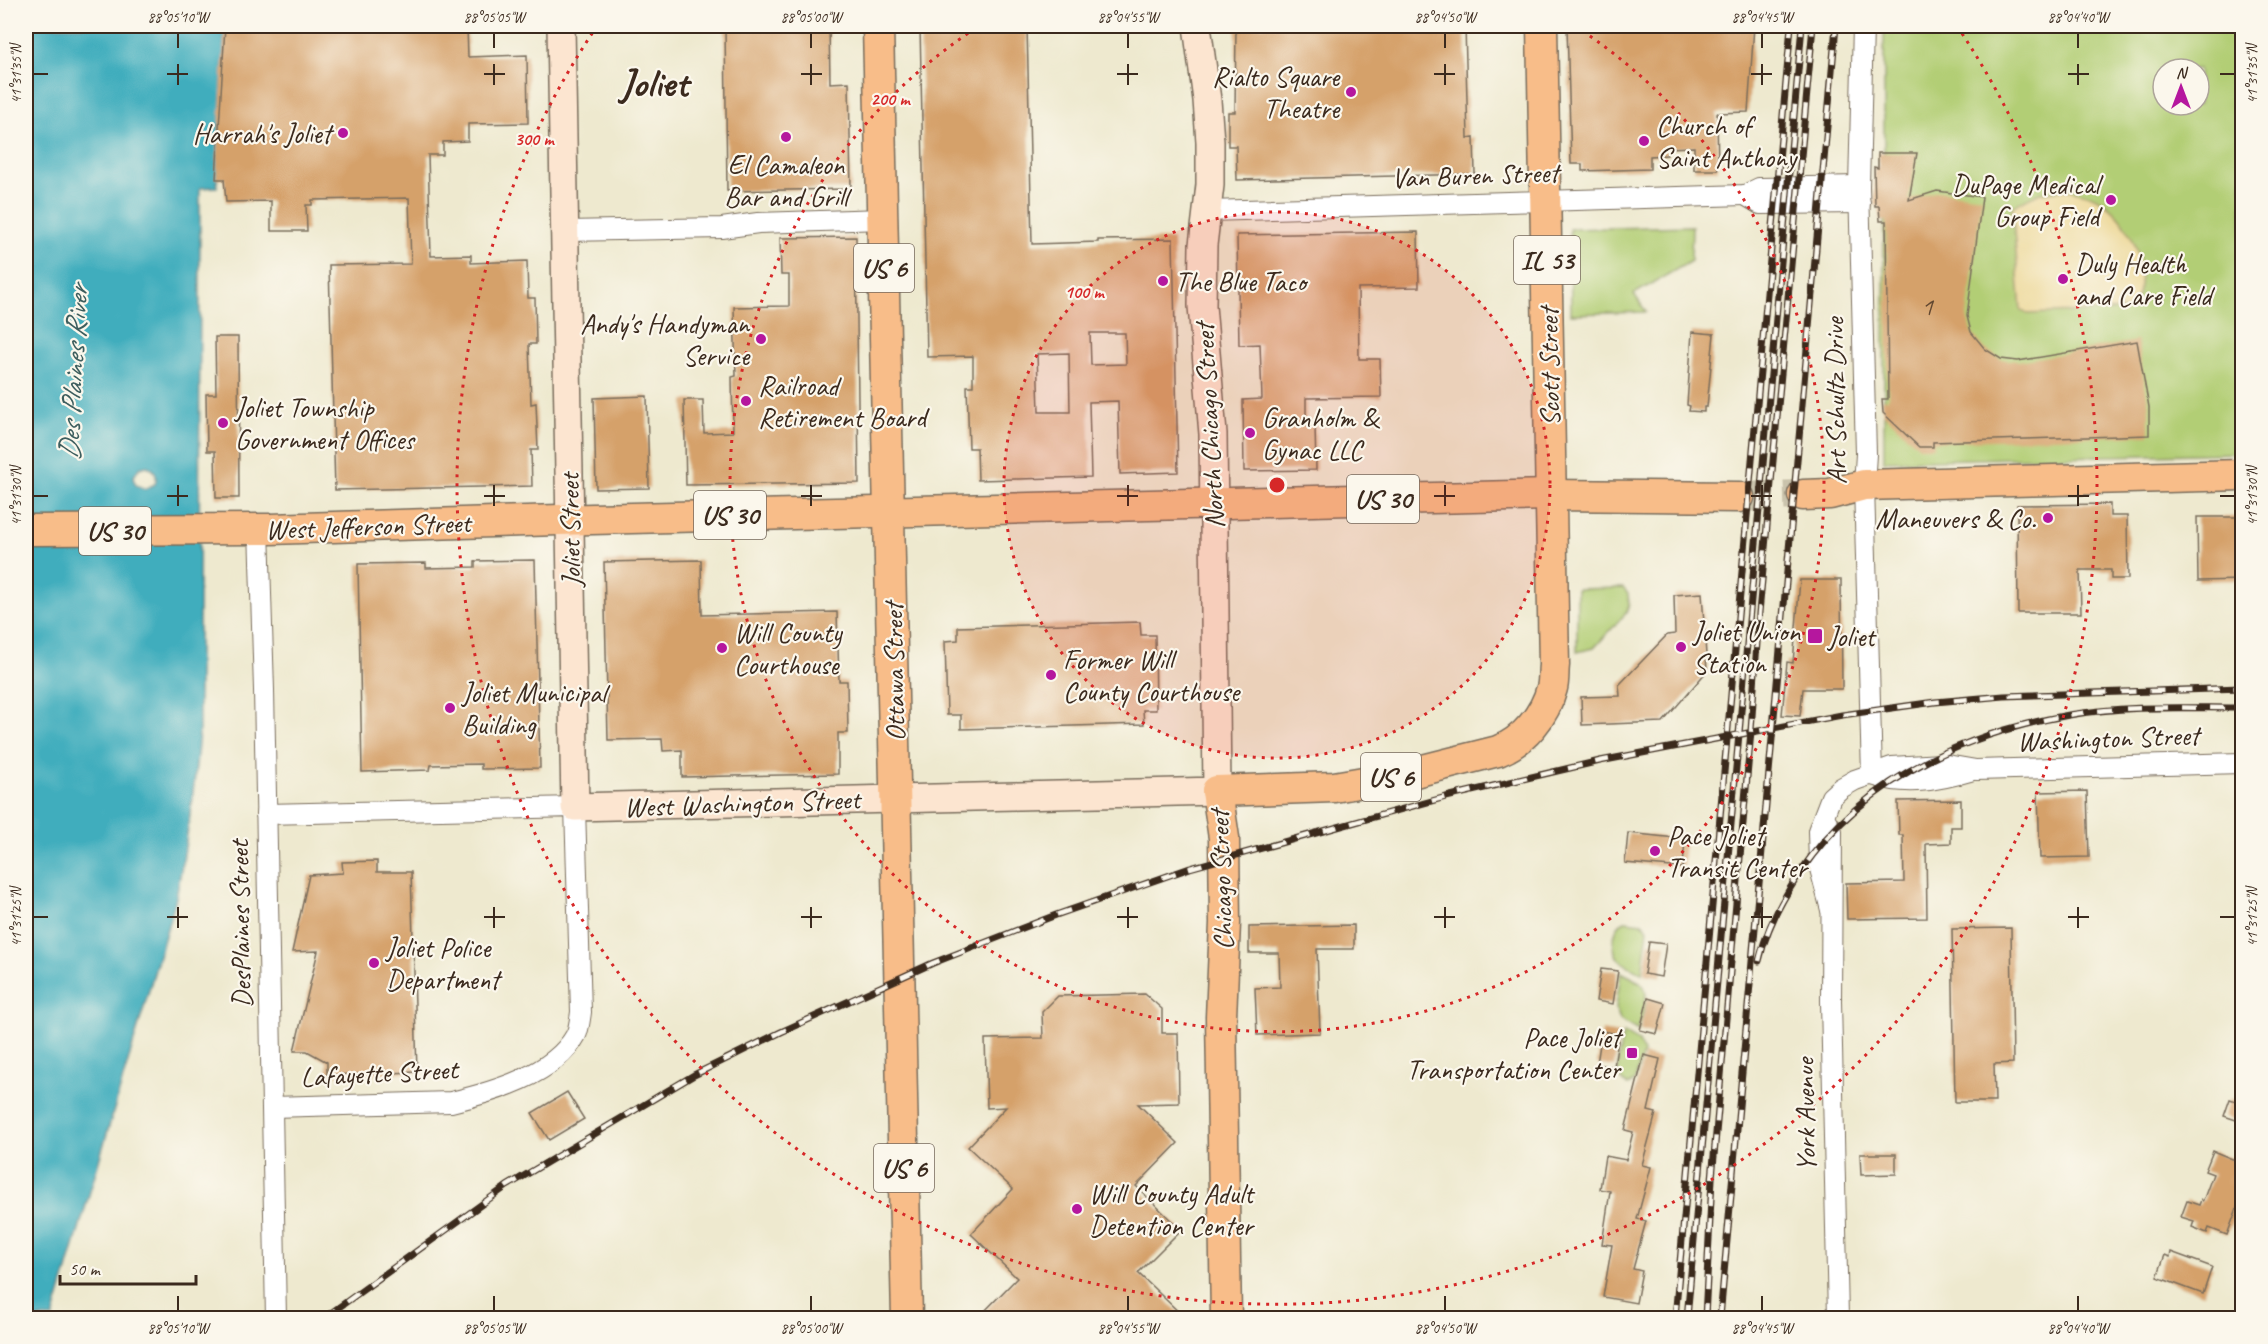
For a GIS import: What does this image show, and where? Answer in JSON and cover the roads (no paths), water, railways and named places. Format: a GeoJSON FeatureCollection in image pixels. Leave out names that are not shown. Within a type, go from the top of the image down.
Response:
{"type":"FeatureCollection","features":[{"type":"Feature","properties":{"kind":"main road","name":"Ottawa Street"},"geometry":{"type":"LineString","coordinates":[[878,26],[907,1318]]}},
{"type":"Feature","properties":{"kind":"main road","name":"Scott Street"},"geometry":{"type":"LineString","coordinates":[[1217,791],[1334,788],[1399,776],[1498,751],[1509,747],[1530,729],[1552,689],[1554,665],[1542,26]]}},
{"type":"Feature","properties":{"kind":"main road"},"geometry":{"type":"LineString","coordinates":[[1804,485],[1830,475],[1864,486],[2242,475]]}},
{"type":"Feature","properties":{"kind":"main road"},"geometry":{"type":"LineString","coordinates":[[1551,495],[1740,487]]}},
{"type":"Feature","properties":{"kind":"main road","name":"US 30"},"geometry":{"type":"LineString","coordinates":[[890,511],[1551,495]]}},
{"type":"Feature","properties":{"kind":"main road","name":"West Jefferson Street"},"geometry":{"type":"LineString","coordinates":[[26,530],[259,530],[890,511]]}},
{"type":"Feature","properties":{"kind":"main road","name":"Chicago Street"},"geometry":{"type":"LineString","coordinates":[[1217,791],[1206,838],[1208,922],[1221,1017],[1226,1318]]}},
{"type":"Feature","properties":{"kind":"street","name":"Joliet Street"},"geometry":{"type":"LineString","coordinates":[[561,26],[575,807],[581,1012],[577,1034]]}},
{"type":"Feature","properties":{"kind":"street","name":"North Chicago Street"},"geometry":{"type":"LineString","coordinates":[[1197,26],[1210,142],[1208,211],[1203,245],[1202,306],[1212,395],[1217,791]]}},
{"type":"Feature","properties":{"kind":"street","name":"Art Schultz Drive"},"geometry":{"type":"LineString","coordinates":[[1863,26],[1859,194],[1872,775]]}},
{"type":"Feature","properties":{"kind":"street","name":"Van Buren Street"},"geometry":{"type":"LineString","coordinates":[[1208,211],[1745,195],[1760,204],[1859,194]]}},
{"type":"Feature","properties":{"kind":"street"},"geometry":{"type":"LineString","coordinates":[[566,231],[722,228],[758,223],[883,219]]}},
{"type":"Feature","properties":{"kind":"street","name":"DesPlaines Street"},"geometry":{"type":"LineString","coordinates":[[259,530],[276,1318]]}},
{"type":"Feature","properties":{"kind":"street","name":"Washington Street"},"geometry":{"type":"LineString","coordinates":[[1872,775],[1893,782],[1903,782],[1942,779],[1976,770],[2242,763]]}},
{"type":"Feature","properties":{"kind":"street","name":"York Avenue"},"geometry":{"type":"LineString","coordinates":[[1838,1318],[1831,910],[1819,865],[1818,831],[1832,797],[1841,788],[1855,780],[1872,775]]}},
{"type":"Feature","properties":{"kind":"street","name":"West Washington Street"},"geometry":{"type":"LineString","coordinates":[[266,814],[1217,791]]}},
{"type":"Feature","properties":{"kind":"street","name":"Lafayette Street"},"geometry":{"type":"LineString","coordinates":[[272,1107],[451,1102],[499,1089],[548,1064],[563,1052],[577,1034]]}},
{"type":"Feature","properties":{"kind":"water","name":"Des Plaines River"},"geometry":{"type":"Polygon","coordinates":[[[26,26],[225,26],[217,187],[200,188],[199,732],[187,836],[176,898],[53,1318],[26,1318],[26,26]],[[150,467],[139,468],[133,478],[136,485],[145,489],[155,484],[156,475],[150,467]]]}},
{"type":"Feature","properties":{"kind":"tunnel"},"geometry":{"type":"LineString","coordinates":[[1739,497],[1803,495]]}},
{"type":"Feature","properties":{"kind":"railway"},"geometry":{"type":"LineString","coordinates":[[1675,1318],[1791,26]]}},
{"type":"Feature","properties":{"kind":"railway"},"geometry":{"type":"LineString","coordinates":[[1687,1318],[1802,26]]}},
{"type":"Feature","properties":{"kind":"railway"},"geometry":{"type":"LineString","coordinates":[[1705,1318],[1712,1179],[1759,613],[1813,26]]}},
{"type":"Feature","properties":{"kind":"railway"},"geometry":{"type":"LineString","coordinates":[[1720,1318],[1836,26]]}},
{"type":"Feature","properties":{"kind":"railway"},"geometry":{"type":"LineString","coordinates":[[324,1318],[507,1186],[694,1075],[781,1032],[933,963],[1056,915],[1190,868],[1446,797],[1600,761],[1842,715],[1935,702],[2004,696],[2242,688]]}},
{"type":"Feature","properties":{"kind":"railway"},"geometry":{"type":"LineString","coordinates":[[1759,961],[1767,933],[1779,907],[1814,854],[1842,822],[1874,795],[1909,771],[1946,752],[1986,736],[2069,715],[2134,708],[2242,708]]}},
{"type":"Feature","properties":{"kind":"place","name":"Rialto Square Theatre"},"geometry":{"type":"Point","coordinates":[1351,92]}},
{"type":"Feature","properties":{"kind":"place","name":"Harrah's Joliet"},"geometry":{"type":"Point","coordinates":[343,133]}},
{"type":"Feature","properties":{"kind":"place","name":"El Camaleon Bar and Grill"},"geometry":{"type":"Point","coordinates":[786,137]}},
{"type":"Feature","properties":{"kind":"place","name":"Church of Saint Anthony"},"geometry":{"type":"Point","coordinates":[1644,141]}},
{"type":"Feature","properties":{"kind":"place","name":"DuPage Medical Group Field"},"geometry":{"type":"Point","coordinates":[2111,200]}},
{"type":"Feature","properties":{"kind":"place","name":"Duly Health and Care Field"},"geometry":{"type":"Point","coordinates":[2063,279]}},
{"type":"Feature","properties":{"kind":"place","name":"The Blue Taco"},"geometry":{"type":"Point","coordinates":[1163,281]}},
{"type":"Feature","properties":{"kind":"place","name":"Andy's Handyman Service"},"geometry":{"type":"Point","coordinates":[761,339]}},
{"type":"Feature","properties":{"kind":"place","name":"Railroad Retirement Board"},"geometry":{"type":"Point","coordinates":[746,401]}},
{"type":"Feature","properties":{"kind":"place","name":"Joliet Township Government Offices"},"geometry":{"type":"Point","coordinates":[223,423]}},
{"type":"Feature","properties":{"kind":"place","name":"Granholm & Gynac LLC"},"geometry":{"type":"Point","coordinates":[1250,433]}},
{"type":"Feature","properties":{"kind":"place","name":"Maneuvers & Co."},"geometry":{"type":"Point","coordinates":[2048,518]}},
{"type":"Feature","properties":{"kind":"place","name":"Joliet"},"geometry":{"type":"Point","coordinates":[1815,636]}},
{"type":"Feature","properties":{"kind":"place","name":"Joliet Union Station"},"geometry":{"type":"Point","coordinates":[1681,647]}},
{"type":"Feature","properties":{"kind":"place","name":"Will County Courthouse"},"geometry":{"type":"Point","coordinates":[722,648]}},
{"type":"Feature","properties":{"kind":"place","name":"Former Will County Courthouse"},"geometry":{"type":"Point","coordinates":[1051,675]}},
{"type":"Feature","properties":{"kind":"place","name":"Joliet Municipal Building"},"geometry":{"type":"Point","coordinates":[450,708]}},
{"type":"Feature","properties":{"kind":"place","name":"Pace Joliet Transit Center"},"geometry":{"type":"Point","coordinates":[1655,851]}},
{"type":"Feature","properties":{"kind":"place","name":"Joliet Police Department"},"geometry":{"type":"Point","coordinates":[374,963]}},
{"type":"Feature","properties":{"kind":"place","name":"Pace Joliet Transportation Center"},"geometry":{"type":"Point","coordinates":[1632,1053]}},
{"type":"Feature","properties":{"kind":"place","name":"Will County Adult Detention Center"},"geometry":{"type":"Point","coordinates":[1077,1209]}},
{"type":"Feature","properties":{"kind":"district","name":"Joliet"},"geometry":{"type":"Point","coordinates":[654,83]}}]}
